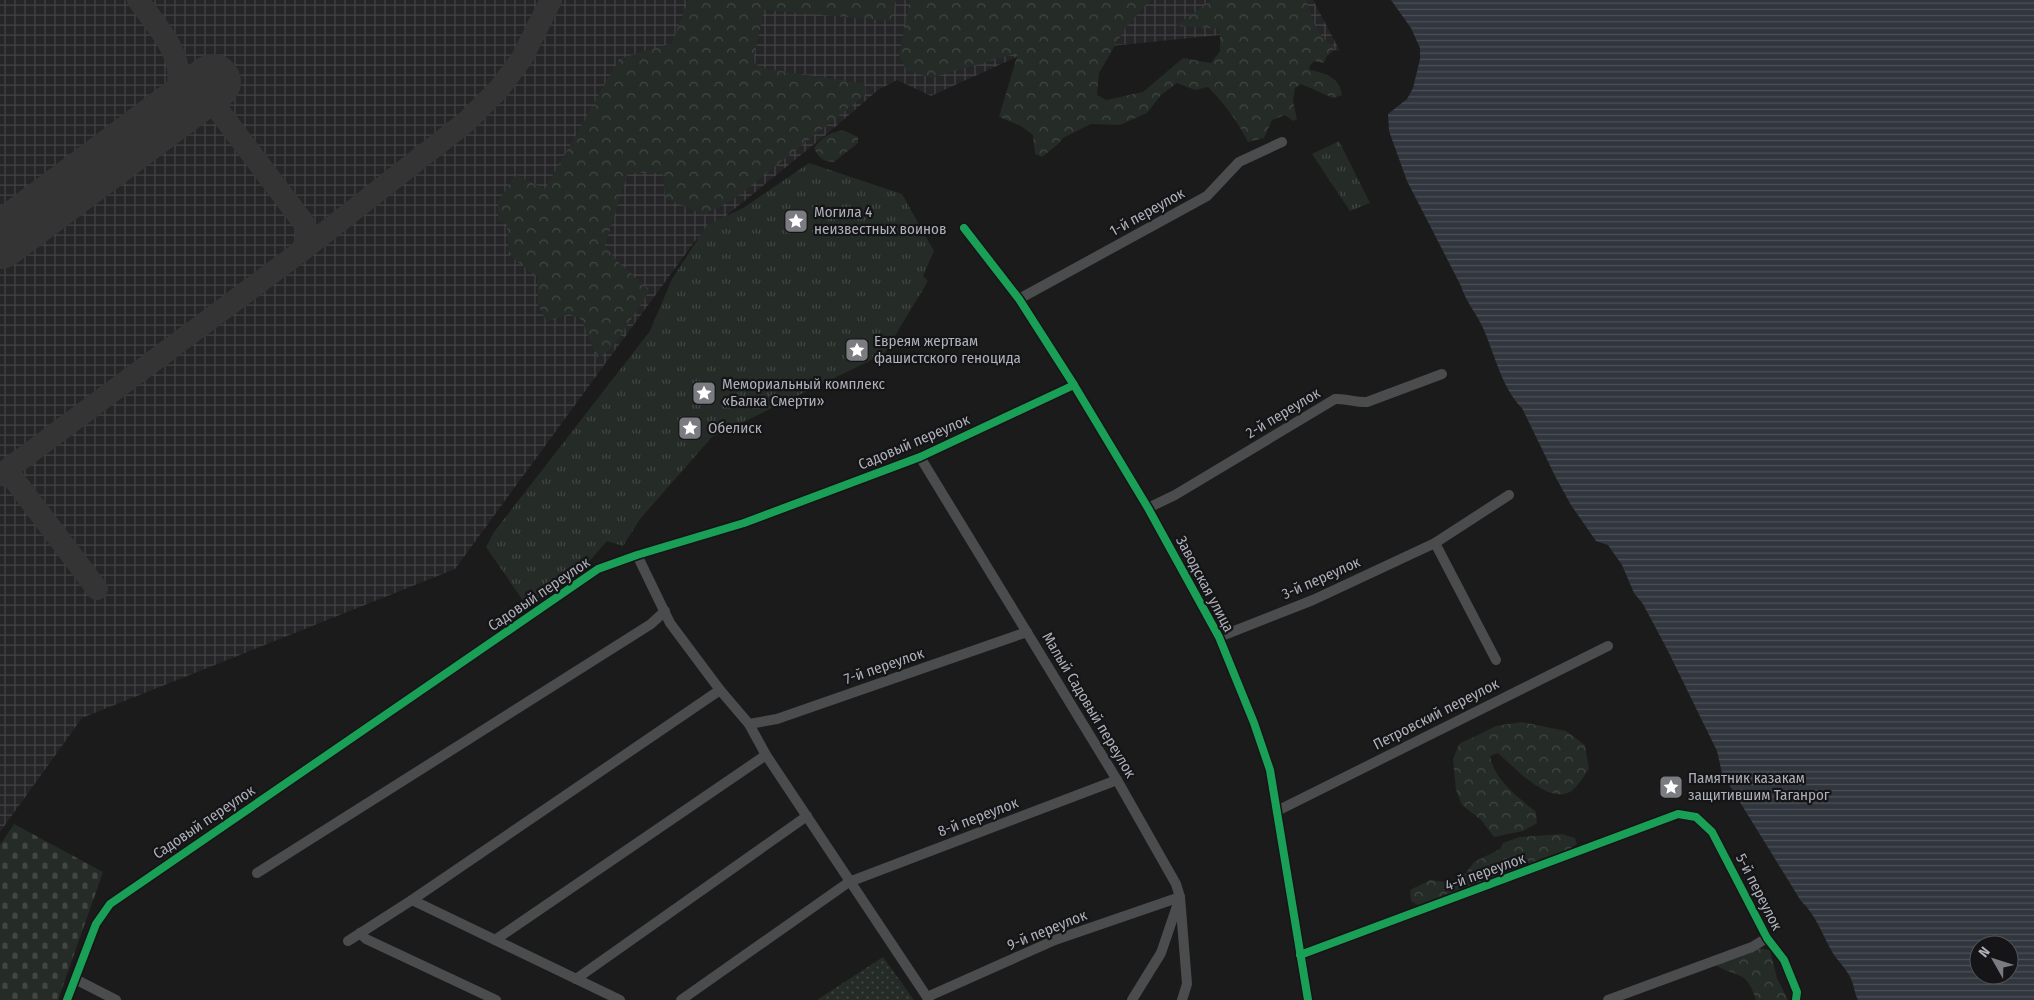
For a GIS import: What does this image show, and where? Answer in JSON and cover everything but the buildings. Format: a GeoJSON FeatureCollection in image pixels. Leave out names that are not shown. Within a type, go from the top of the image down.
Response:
{"type":"FeatureCollection","features":[{"type":"Feature","properties":{"kind":"street","name":"1-й переулок"},"geometry":{"type":"LineString","coordinates":[[1019,299],[1207,196],[1239,162],[1282,142]]}},
{"type":"Feature","properties":{"kind":"street","name":"Заводская улица"},"geometry":{"type":"LineString","coordinates":[[964,228],[1019,299],[1074,385],[1148,508],[1219,638],[1262,745],[1270,770],[1308,1000]]}},
{"type":"Feature","properties":{"kind":"street","name":"2-й переулок"},"geometry":{"type":"LineString","coordinates":[[1148,508],[1175,495],[1335,399],[1343,398],[1359,403],[1368,402],[1442,374]]}},
{"type":"Feature","properties":{"kind":"street","name":"Садовый переулок"},"geometry":{"type":"LineString","coordinates":[[67,1000],[101,916],[121,896],[598,570],[637,555],[744,523],[920,457],[1074,385]]}},
{"type":"Feature","properties":{"kind":"street","name":"Малый Садовый переулок"},"geometry":{"type":"LineString","coordinates":[[920,457],[1117,780],[1176,884],[1180,897],[1187,984],[1182,1000]]}},
{"type":"Feature","properties":{"kind":"street","name":"3-й переулок"},"geometry":{"type":"LineString","coordinates":[[1219,638],[1313,600],[1434,543],[1509,495]]}},
{"type":"Feature","properties":{"kind":"street"},"geometry":{"type":"LineString","coordinates":[[1434,543],[1496,660]]}},
{"type":"Feature","properties":{"kind":"street"},"geometry":{"type":"LineString","coordinates":[[637,555],[670,623],[720,690],[749,724],[766,755],[928,999]]}},
{"type":"Feature","properties":{"kind":"street"},"geometry":{"type":"LineString","coordinates":[[257,873],[651,624],[665,611]]}},
{"type":"Feature","properties":{"kind":"street","name":"7-й переулок"},"geometry":{"type":"LineString","coordinates":[[749,724],[777,719],[1027,632]]}},
{"type":"Feature","properties":{"kind":"street","name":"Петровский переулок"},"geometry":{"type":"LineString","coordinates":[[1277,811],[1608,646]]}},
{"type":"Feature","properties":{"kind":"street"},"geometry":{"type":"LineString","coordinates":[[348,941],[412,900],[720,690]]}},
{"type":"Feature","properties":{"kind":"street"},"geometry":{"type":"LineString","coordinates":[[495,940],[766,755]]}},
{"type":"Feature","properties":{"kind":"street","name":"8-й переулок"},"geometry":{"type":"LineString","coordinates":[[681,1000],[849,882],[1117,780]]}},
{"type":"Feature","properties":{"kind":"street","name":"4-й переулок"},"geometry":{"type":"LineString","coordinates":[[1300,955],[1678,814]]}},
{"type":"Feature","properties":{"kind":"street","name":"5-й переулок"},"geometry":{"type":"LineString","coordinates":[[1678,814],[1696,817],[1712,832],[1767,938],[1784,960],[1797,992],[1796,1000]]}},
{"type":"Feature","properties":{"kind":"street"},"geometry":{"type":"LineString","coordinates":[[576,979],[807,816]]}},
{"type":"Feature","properties":{"kind":"street"},"geometry":{"type":"LineString","coordinates":[[1132,1000],[1161,953],[1180,897]]}},
{"type":"Feature","properties":{"kind":"street","name":"9-й переулок"},"geometry":{"type":"LineString","coordinates":[[928,999],[1055,940],[1180,897]]}},
{"type":"Feature","properties":{"kind":"street"},"geometry":{"type":"LineString","coordinates":[[412,900],[620,1000]]}},
{"type":"Feature","properties":{"kind":"street"},"geometry":{"type":"LineString","coordinates":[[360,933],[366,939],[496,1000]]}},
{"type":"Feature","properties":{"kind":"street","name":"5-й переулок"},"geometry":{"type":"LineString","coordinates":[[1608,1000],[1752,947],[1767,938]]}},
{"type":"Feature","properties":{"kind":"street"},"geometry":{"type":"LineString","coordinates":[[75,979],[116,1000]]}},
{"type":"Feature","properties":{"kind":"shaded area"},"geometry":{"type":"Polygon","coordinates":[[[0,0],[1313,0],[1340,51],[1220,35],[1021,55],[931,96],[897,80],[878,90],[695,241],[455,569],[82,718],[0,832],[0,0]]]}},
{"type":"Feature","properties":{"kind":"shaded area"},"geometry":{"type":"Polygon","coordinates":[[[1391,0],[2034,0],[2034,1000],[1858,1000],[1849,975],[1833,953],[1814,918],[1801,901],[1722,773],[1717,751],[1668,651],[1643,604],[1634,593],[1622,565],[1608,545],[1596,541],[1571,505],[1555,476],[1522,408],[1509,391],[1483,328],[1407,181],[1389,131],[1388,114],[1407,99],[1413,88],[1420,59],[1420,48],[1411,28],[1391,0]]]}},
{"type":"Feature","properties":{"kind":"green space"},"geometry":{"type":"Polygon","coordinates":[[[688,0],[896,0],[891,21],[764,10],[753,62],[762,68],[866,84],[865,95],[734,199],[704,215],[665,198],[663,173],[628,173],[605,245],[616,260],[650,290],[614,346],[597,359],[582,320],[569,314],[547,322],[538,305],[538,278],[509,255],[507,225],[498,220],[498,201],[516,175],[545,189],[619,59],[672,43],[688,0]]]}},
{"type":"Feature","properties":{"kind":"green space"},"geometry":{"type":"Polygon","coordinates":[[[910,0],[1150,0],[1124,30],[1099,73],[1097,95],[1106,100],[1143,92],[1183,58],[1211,63],[1220,51],[1220,29],[1175,26],[1212,0],[1306,0],[1322,37],[1333,45],[1334,50],[1326,57],[1324,63],[1314,61],[1309,67],[1310,70],[1326,74],[1335,80],[1341,89],[1342,95],[1333,98],[1301,84],[1295,88],[1293,101],[1297,119],[1293,121],[1285,115],[1272,120],[1264,138],[1248,142],[1230,113],[1208,87],[1195,90],[1177,83],[1161,95],[1147,113],[1120,125],[1091,124],[1063,138],[1042,157],[1035,154],[1033,135],[1021,126],[999,117],[1018,53],[931,78],[906,70],[899,55],[910,0]]]}},
{"type":"Feature","properties":{"kind":"green space"},"geometry":{"type":"Polygon","coordinates":[[[843,130],[858,137],[858,143],[834,162],[822,159],[814,148],[826,136],[843,130]]]}},
{"type":"Feature","properties":{"kind":"green space"},"geometry":{"type":"Polygon","coordinates":[[[1339,141],[1370,203],[1350,211],[1312,154],[1339,141]]]}},
{"type":"Feature","properties":{"kind":"green space","name":"Мемориальный комплекс «Балка Смерти»"},"geometry":{"type":"Polygon","coordinates":[[[809,163],[902,194],[934,251],[923,276],[928,281],[884,354],[712,437],[640,519],[623,546],[607,541],[579,573],[526,605],[486,547],[494,532],[650,331],[672,279],[707,225],[743,208],[809,163]]]}},
{"type":"Feature","properties":{"kind":"green space"},"geometry":{"type":"Polygon","coordinates":[[[1521,722],[1566,731],[1585,745],[1589,769],[1570,792],[1561,794],[1551,793],[1531,782],[1498,753],[1490,756],[1496,773],[1515,794],[1536,812],[1537,823],[1523,831],[1494,837],[1481,820],[1462,805],[1456,790],[1453,759],[1459,744],[1496,726],[1521,722]]]}},
{"type":"Feature","properties":{"kind":"green space"},"geometry":{"type":"Polygon","coordinates":[[[14,824],[103,872],[58,1000],[0,1000],[0,845],[14,824]]]}},
{"type":"Feature","properties":{"kind":"green space"},"geometry":{"type":"Polygon","coordinates":[[[1562,834],[1575,838],[1577,844],[1563,853],[1543,858],[1514,872],[1419,906],[1411,901],[1410,890],[1430,880],[1454,883],[1466,873],[1474,862],[1500,849],[1503,843],[1520,837],[1562,834]]]}},
{"type":"Feature","properties":{"kind":"green space"},"geometry":{"type":"Polygon","coordinates":[[[1752,947],[1770,950],[1777,978],[1788,1000],[1756,1000],[1744,979],[1714,964],[1752,947]]]}},
{"type":"Feature","properties":{"kind":"green space"},"geometry":{"type":"Polygon","coordinates":[[[883,957],[914,1000],[817,1000],[883,957]]]}},
{"type":"Feature","properties":{"kind":"taxiway"},"geometry":{"type":"LineString","coordinates":[[138,0],[170,46],[179,75],[176,91],[169,107],[155,125]]}},
{"type":"Feature","properties":{"kind":"taxiway"},"geometry":{"type":"LineString","coordinates":[[0,475],[300,252],[466,122],[499,89],[522,58],[551,0]]}},
{"type":"Feature","properties":{"kind":"taxiway"},"geometry":{"type":"LineString","coordinates":[[183,104],[194,100],[203,100],[219,111],[303,222],[306,238],[300,252]]}},
{"type":"Feature","properties":{"kind":"taxiway"},"geometry":{"type":"LineString","coordinates":[[7,470],[97,589]]}},
{"type":"Feature","properties":{"kind":"runway"},"geometry":{"type":"LineString","coordinates":[[0,241],[213,82]]}},
{"type":"Feature","properties":{"kind":"cycle path"},"geometry":{"type":"LineString","coordinates":[[964,228],[1019,299],[1074,385],[1148,508],[1219,637],[1254,723],[1270,770],[1308,1000]]}},
{"type":"Feature","properties":{"kind":"cycle path"},"geometry":{"type":"LineString","coordinates":[[67,1000],[96,924],[110,904],[598,569],[637,555],[744,523],[920,457],[1074,385]]}},
{"type":"Feature","properties":{"kind":"cycle path"},"geometry":{"type":"LineString","coordinates":[[1300,955],[1678,814],[1696,817],[1712,832],[1767,938],[1784,960],[1797,992],[1796,1000]]}},
{"type":"Feature","properties":{"kind":"place","name":"Могила 4 неизвестных воинов"},"geometry":{"type":"Point","coordinates":[796,221]}},
{"type":"Feature","properties":{"kind":"place","name":"Евреям жертвам фашистского геноцида"},"geometry":{"type":"Point","coordinates":[857,350]}},
{"type":"Feature","properties":{"kind":"place","name":"Мемориальный комплекс «Балка Смерти»"},"geometry":{"type":"Point","coordinates":[704,393]}},
{"type":"Feature","properties":{"kind":"place","name":"Обелиск"},"geometry":{"type":"Point","coordinates":[690,428]}},
{"type":"Feature","properties":{"kind":"place","name":"Памятник казакам защитившим Таганрог"},"geometry":{"type":"Point","coordinates":[1671,787]}}]}
